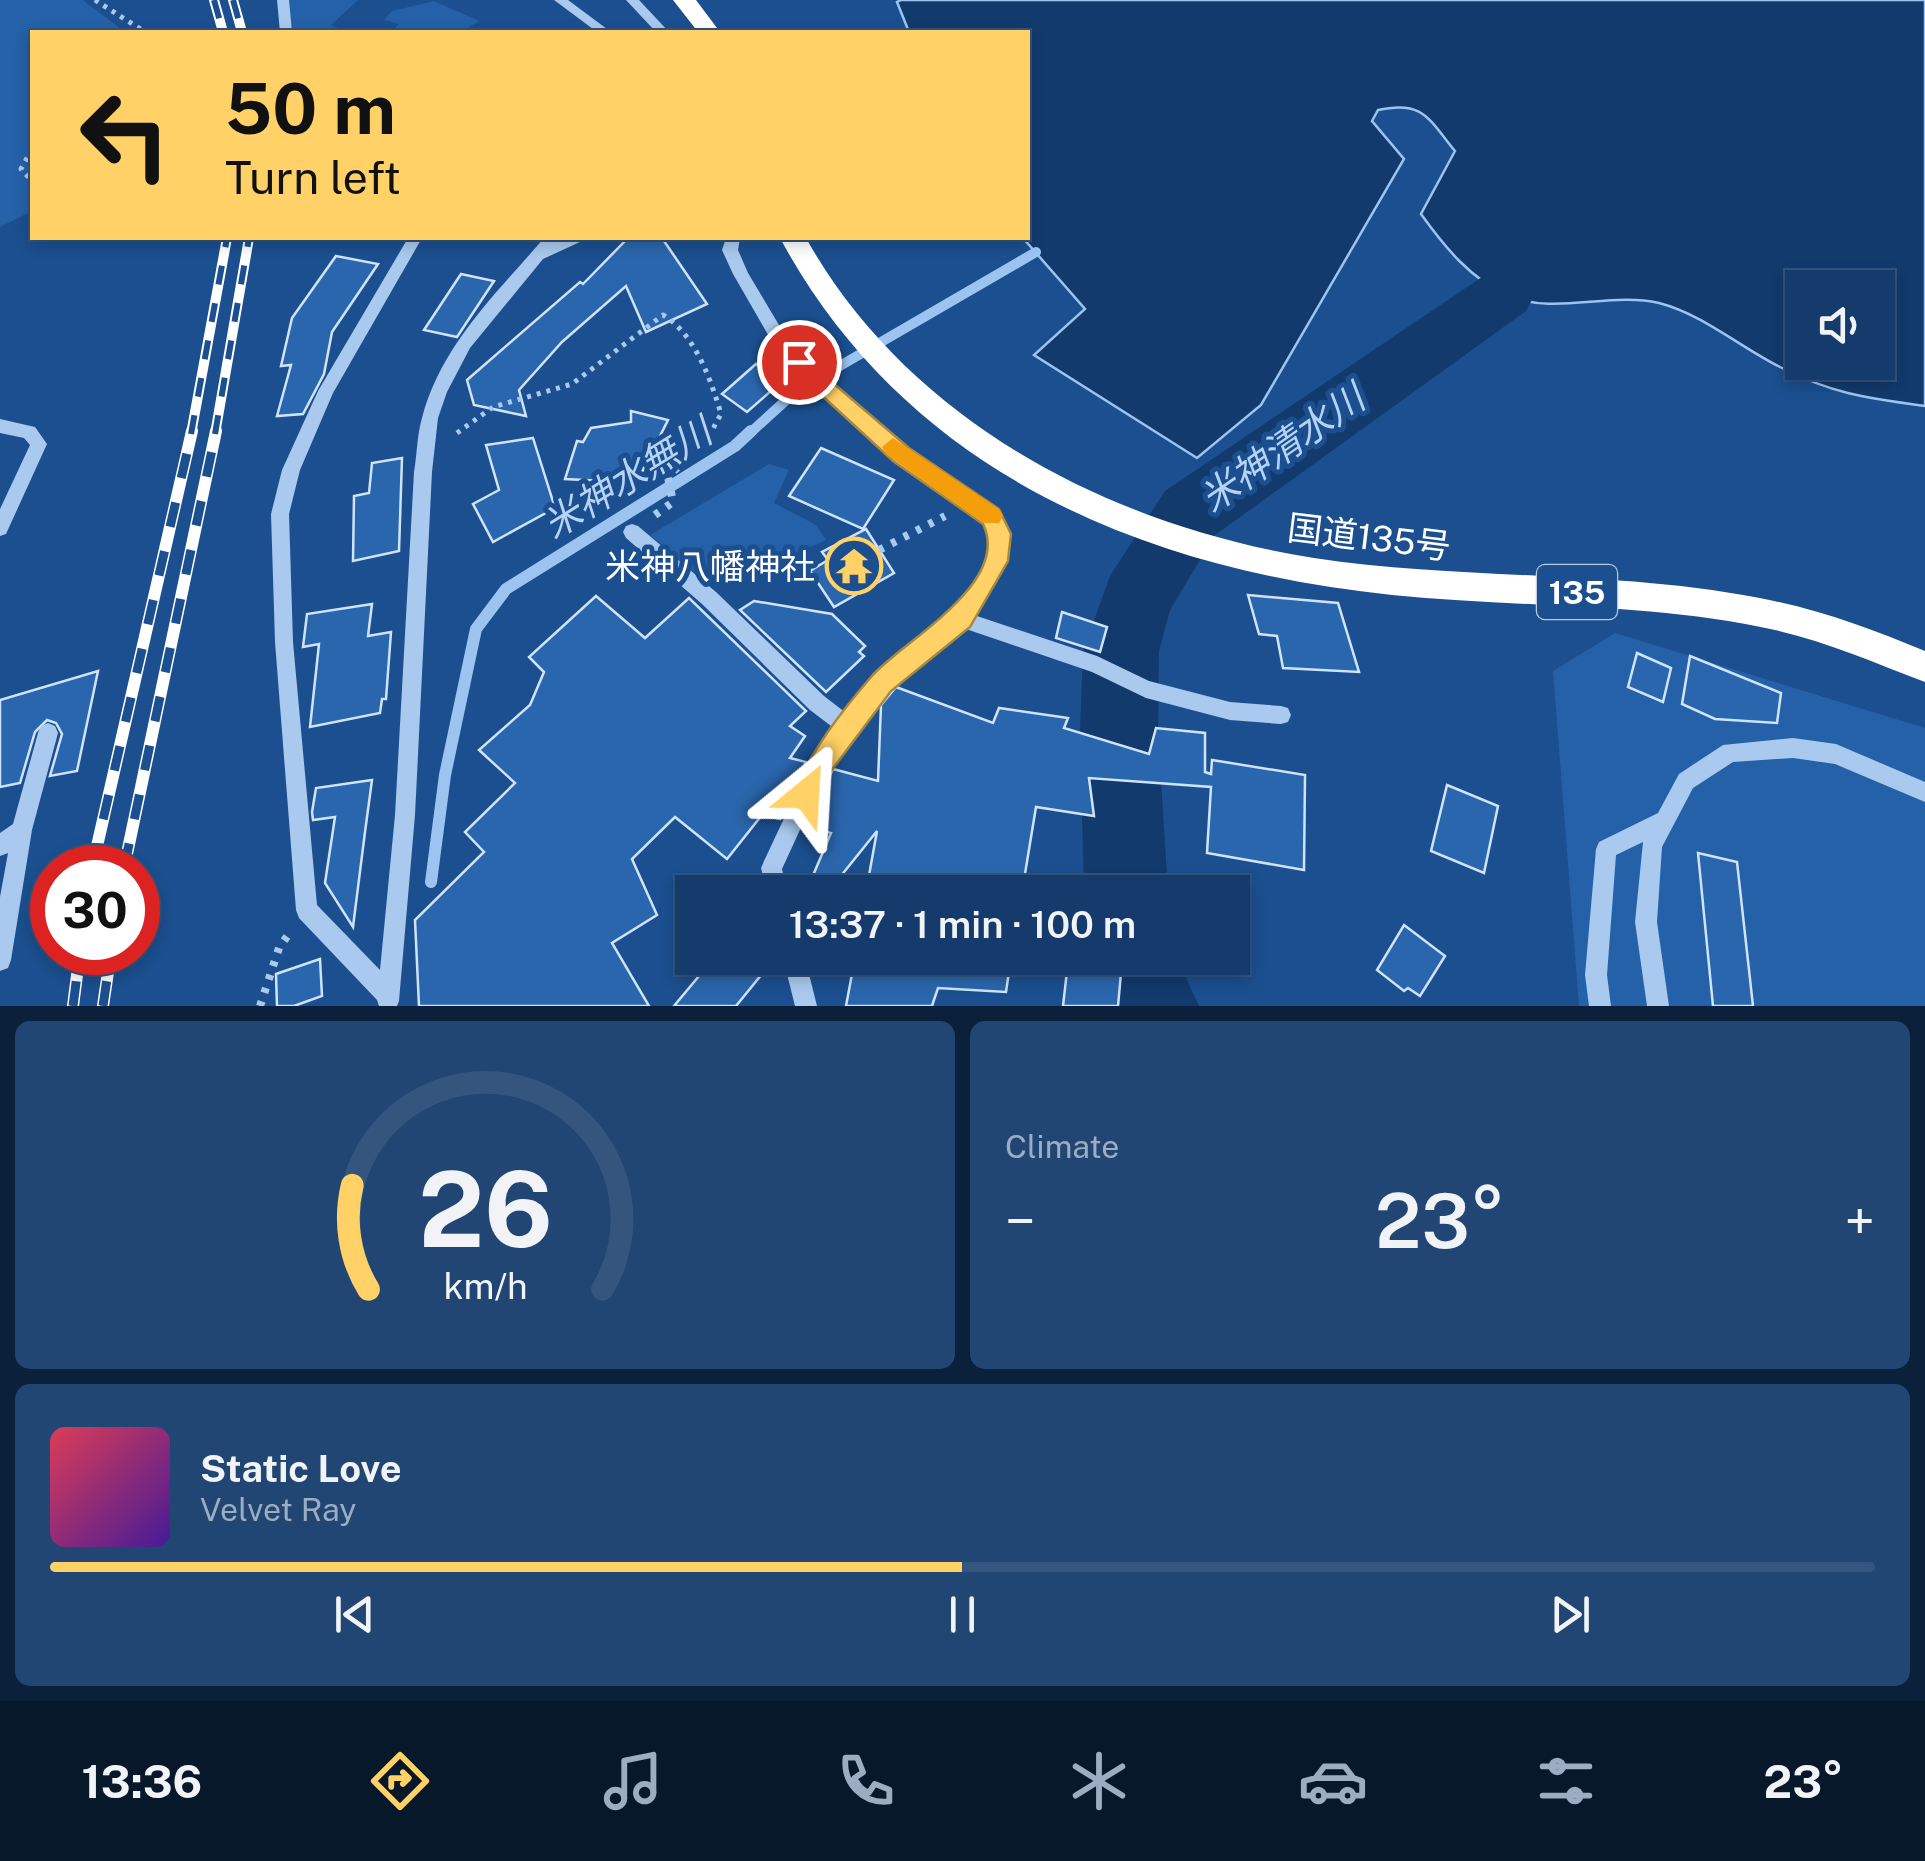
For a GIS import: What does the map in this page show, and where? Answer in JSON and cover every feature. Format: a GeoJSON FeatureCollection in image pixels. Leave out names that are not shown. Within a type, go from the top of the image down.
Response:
{"type":"FeatureCollection","features":[{"type":"Feature","properties":{"kind":"highway"},"geometry":{"type":"LineString","coordinates":[[684,0],[707,30]]}},
{"type":"Feature","properties":{"kind":"highway","name":"国道135号"},"geometry":{"type":"LineString","coordinates":[[795,242],[842,316],[880,363],[958,429],[1064,492],[1170,538],[1344,576],[1743,606],[1823,626],[1925,668]]}},
{"type":"Feature","properties":{"kind":"street"},"geometry":{"type":"LineString","coordinates":[[283,0],[286,30]]}},
{"type":"Feature","properties":{"kind":"street"},"geometry":{"type":"LineString","coordinates":[[560,0],[602,30]]}},
{"type":"Feature","properties":{"kind":"street"},"geometry":{"type":"LineString","coordinates":[[632,0],[660,30]]}},
{"type":"Feature","properties":{"kind":"street"},"geometry":{"type":"LineString","coordinates":[[388,1001],[307,910],[284,642],[280,514],[292,470],[326,391],[414,240]]}},
{"type":"Feature","properties":{"kind":"street"},"geometry":{"type":"LineString","coordinates":[[388,1001],[430,417],[445,376],[468,339],[550,240]]}},
{"type":"Feature","properties":{"kind":"street"},"geometry":{"type":"LineString","coordinates":[[535,259],[572,240]]}},
{"type":"Feature","properties":{"kind":"street"},"geometry":{"type":"LineString","coordinates":[[733,240],[730,250],[742,274],[774,330],[799,362],[901,454],[991,516],[1000,534],[996,561],[961,619],[882,682],[846,725],[819,766],[771,868],[773,875]]}},
{"type":"Feature","properties":{"kind":"street"},"geometry":{"type":"LineString","coordinates":[[0,426],[29,432],[38,444],[0,528]]}},
{"type":"Feature","properties":{"kind":"street"},"geometry":{"type":"LineString","coordinates":[[632,532],[709,598],[817,703],[846,725]]}},
{"type":"Feature","properties":{"kind":"street"},"geometry":{"type":"LineString","coordinates":[[961,619],[1097,665],[1146,689],[1230,711],[1281,715]]}},
{"type":"Feature","properties":{"kind":"street"},"geometry":{"type":"LineString","coordinates":[[0,960],[22,830],[48,733]]}},
{"type":"Feature","properties":{"kind":"street"},"geometry":{"type":"LineString","coordinates":[[1658,1006],[1646,922],[1652,845],[1686,781],[1730,752],[1793,748],[1836,754],[1925,792]]}},
{"type":"Feature","properties":{"kind":"street"},"geometry":{"type":"LineString","coordinates":[[1600,1006],[1596,975],[1606,848],[1666,820]]}},
{"type":"Feature","properties":{"kind":"street"},"geometry":{"type":"LineString","coordinates":[[0,846],[22,830]]}},
{"type":"Feature","properties":{"kind":"street"},"geometry":{"type":"LineString","coordinates":[[798,975],[806,1006]]}},
{"type":"Feature","properties":{"kind":"path"},"geometry":{"type":"LineString","coordinates":[[95,0],[142,30]]}},
{"type":"Feature","properties":{"kind":"path"},"geometry":{"type":"LineString","coordinates":[[30,153],[21,169],[30,179]]}},
{"type":"Feature","properties":{"kind":"path"},"geometry":{"type":"LineString","coordinates":[[424,466],[448,464],[459,428],[493,407],[572,384],[663,315],[679,324],[685,334],[721,414],[716,427],[668,477],[674,502]]}},
{"type":"Feature","properties":{"kind":"path"},"geometry":{"type":"LineString","coordinates":[[880,550],[925,527]]}},
{"type":"Feature","properties":{"kind":"path"},"geometry":{"type":"LineString","coordinates":[[260,1006],[278,948],[307,910]]}},
{"type":"Feature","properties":{"kind":"shaded area"},"geometry":{"type":"Polygon","coordinates":[[[0,0],[83,0],[122,30],[30,30],[30,212],[0,227],[0,0]]]}},
{"type":"Feature","properties":{"kind":"shaded area"},"geometry":{"type":"Polygon","coordinates":[[[279,0],[358,0],[331,25],[343,30],[279,30],[279,0]]]}},
{"type":"Feature","properties":{"kind":"shaded area"},"geometry":{"type":"Polygon","coordinates":[[[1925,0],[1925,406],[1867,397],[1809,380],[1895,380],[1895,270],[1785,270],[1785,369],[1690,315],[1659,303],[1621,300],[1545,304],[1495,289],[1459,261],[1421,214],[1455,151],[1423,114],[1393,108],[1378,110],[1372,121],[1404,159],[1261,405],[1197,458],[1034,355],[1085,309],[1025,240],[1030,240],[1030,30],[908,30],[897,2],[1925,0]]]}},
{"type":"Feature","properties":{"kind":"shaded area"},"geometry":{"type":"Polygon","coordinates":[[[434,1],[479,21],[464,30],[393,30],[399,24],[384,20],[392,11],[434,1]]]}},
{"type":"Feature","properties":{"kind":"shaded area"},"geometry":{"type":"Polygon","coordinates":[[[769,464],[789,470],[774,503],[816,525],[826,540],[705,581],[650,535],[769,464]]]}},
{"type":"Feature","properties":{"kind":"shaded area"},"geometry":{"type":"Polygon","coordinates":[[[1615,633],[1925,728],[1925,1006],[1579,1006],[1553,671],[1615,633]]]}},
{"type":"Feature","properties":{"kind":"building"},"geometry":{"type":"Polygon","coordinates":[[[626,240],[663,240],[707,304],[646,332],[626,286],[562,342],[519,390],[526,416],[474,405],[467,380],[580,282],[583,284],[626,240]]]}},
{"type":"Feature","properties":{"kind":"building"},"geometry":{"type":"Polygon","coordinates":[[[336,256],[378,264],[332,332],[324,374],[303,414],[277,416],[291,365],[281,366],[292,318],[336,256]]]}},
{"type":"Feature","properties":{"kind":"building"},"geometry":{"type":"Polygon","coordinates":[[[461,274],[494,281],[457,337],[424,330],[461,274]]]}},
{"type":"Feature","properties":{"kind":"building"},"geometry":{"type":"Polygon","coordinates":[[[756,364],[780,383],[747,412],[722,394],[756,364]]]}},
{"type":"Feature","properties":{"kind":"building"},"geometry":{"type":"Polygon","coordinates":[[[631,411],[668,420],[629,498],[630,464],[625,482],[565,479],[577,441],[583,442],[591,428],[631,422],[631,411]]]}},
{"type":"Feature","properties":{"kind":"building"},"geometry":{"type":"Polygon","coordinates":[[[533,438],[555,508],[493,542],[473,504],[499,490],[486,445],[533,438]]]}},
{"type":"Feature","properties":{"kind":"building"},"geometry":{"type":"Polygon","coordinates":[[[821,448],[894,480],[863,529],[789,496],[821,448]]]}},
{"type":"Feature","properties":{"kind":"building"},"geometry":{"type":"Polygon","coordinates":[[[402,458],[399,551],[353,561],[354,496],[369,493],[372,463],[402,458]]]}},
{"type":"Feature","properties":{"kind":"building","name":"米神八幡神社"},"geometry":{"type":"Polygon","coordinates":[[[866,529],[894,573],[834,607],[810,571],[828,560],[822,552],[866,529]]]}},
{"type":"Feature","properties":{"kind":"building"},"geometry":{"type":"Polygon","coordinates":[[[1248,595],[1338,603],[1359,672],[1283,668],[1277,636],[1259,634],[1248,595]]]}},
{"type":"Feature","properties":{"kind":"building"},"geometry":{"type":"Polygon","coordinates":[[[596,596],[645,638],[689,598],[806,711],[790,726],[805,736],[790,758],[806,762],[780,819],[762,815],[727,859],[675,817],[632,859],[657,915],[612,943],[649,1006],[419,1006],[415,920],[484,852],[465,832],[515,783],[479,750],[530,705],[544,672],[529,657],[596,596]]]}},
{"type":"Feature","properties":{"kind":"building"},"geometry":{"type":"Polygon","coordinates":[[[754,601],[832,614],[865,646],[859,652],[864,656],[826,692],[740,610],[754,601]]]}},
{"type":"Feature","properties":{"kind":"building"},"geometry":{"type":"Polygon","coordinates":[[[372,604],[368,636],[391,632],[386,699],[382,699],[380,713],[310,727],[319,644],[303,647],[307,614],[372,604]]]}},
{"type":"Feature","properties":{"kind":"building"},"geometry":{"type":"Polygon","coordinates":[[[1062,612],[1107,627],[1100,652],[1056,638],[1062,612]]]}},
{"type":"Feature","properties":{"kind":"building"},"geometry":{"type":"Polygon","coordinates":[[[1637,653],[1671,668],[1663,702],[1628,687],[1637,653]]]}},
{"type":"Feature","properties":{"kind":"building"},"geometry":{"type":"Polygon","coordinates":[[[1690,656],[1781,693],[1777,723],[1715,719],[1682,704],[1690,656]]]}},
{"type":"Feature","properties":{"kind":"building"},"geometry":{"type":"Polygon","coordinates":[[[98,671],[77,771],[50,776],[62,734],[56,723],[47,720],[35,732],[20,783],[0,787],[0,700],[98,671]]]}},
{"type":"Feature","properties":{"kind":"building"},"geometry":{"type":"Polygon","coordinates":[[[896,687],[993,723],[999,708],[1068,718],[1064,728],[1149,754],[1156,728],[1205,733],[1205,772],[1211,774],[1212,760],[1305,775],[1304,870],[1207,853],[1211,787],[1089,778],[1094,816],[1036,807],[1025,875],[869,875],[877,831],[842,875],[813,875],[831,833],[806,826],[833,769],[878,781],[881,705],[896,687]]]}},
{"type":"Feature","properties":{"kind":"building"},"geometry":{"type":"Polygon","coordinates":[[[372,780],[353,927],[325,883],[335,817],[313,820],[312,812],[316,788],[372,780]]]}},
{"type":"Feature","properties":{"kind":"building"},"geometry":{"type":"Polygon","coordinates":[[[1447,785],[1498,806],[1484,873],[1431,851],[1447,785]]]}},
{"type":"Feature","properties":{"kind":"building"},"geometry":{"type":"Polygon","coordinates":[[[1698,853],[1737,862],[1753,1006],[1713,1006],[1698,853]]]}},
{"type":"Feature","properties":{"kind":"building"},"geometry":{"type":"Polygon","coordinates":[[[1404,925],[1445,956],[1420,996],[1408,988],[1404,991],[1377,970],[1404,925]]]}},
{"type":"Feature","properties":{"kind":"building"},"geometry":{"type":"Polygon","coordinates":[[[320,959],[322,996],[294,1006],[277,1006],[276,974],[320,959]]]}},
{"type":"Feature","properties":{"kind":"building"},"geometry":{"type":"Polygon","coordinates":[[[700,975],[761,975],[736,1006],[674,1006],[700,975]]]}},
{"type":"Feature","properties":{"kind":"building"},"geometry":{"type":"Polygon","coordinates":[[[852,975],[1008,975],[1006,992],[938,988],[932,1006],[846,1006],[852,975]]]}},
{"type":"Feature","properties":{"kind":"building"},"geometry":{"type":"Polygon","coordinates":[[[1067,975],[1121,975],[1118,1006],[1063,1006],[1067,975]]]}},
{"type":"Feature","properties":{"kind":"waterway","name":"米神水無川"},"geometry":{"type":"LineString","coordinates":[[749,434],[795,392],[1036,252]]}},
{"type":"Feature","properties":{"kind":"waterway","name":"米神清水川"},"geometry":{"type":"LineString","coordinates":[[1125,875],[1119,732],[1121,651],[1136,600],[1190,513],[1504,294]]}},
{"type":"Feature","properties":{"kind":"waterway","name":"米神水無川"},"geometry":{"type":"LineString","coordinates":[[431,882],[445,775],[476,629],[506,589],[735,446],[751,431]]}},
{"type":"Feature","properties":{"kind":"waterway","name":"米神清水川"},"geometry":{"type":"LineString","coordinates":[[1139,975],[1154,1006]]}},
{"type":"Feature","properties":{"kind":"railway"},"geometry":{"type":"LineString","coordinates":[[214,0],[222,30]]}},
{"type":"Feature","properties":{"kind":"railway"},"geometry":{"type":"LineString","coordinates":[[233,0],[241,30]]}},
{"type":"Feature","properties":{"kind":"railway"},"geometry":{"type":"LineString","coordinates":[[191,434],[227,240]]}},
{"type":"Feature","properties":{"kind":"railway"},"geometry":{"type":"LineString","coordinates":[[215,434],[249,240]]}},
{"type":"Feature","properties":{"kind":"railway"},"geometry":{"type":"LineString","coordinates":[[97,845],[192,431]]}},
{"type":"Feature","properties":{"kind":"railway"},"geometry":{"type":"LineString","coordinates":[[129,845],[216,431]]}},
{"type":"Feature","properties":{"kind":"railway"},"geometry":{"type":"LineString","coordinates":[[73,1006],[77,975]]}},
{"type":"Feature","properties":{"kind":"railway"},"geometry":{"type":"LineString","coordinates":[[103,1006],[108,975]]}},
{"type":"Feature","properties":{"kind":"slow traffic"},"geometry":{"type":"LineString","coordinates":[[893,447],[991,516]]}},
{"type":"Feature","properties":{"kind":"place","name":"米神八幡神社"},"geometry":{"type":"Point","coordinates":[854,566]}},
{"type":"Feature","properties":{"kind":"route"},"geometry":{"type":"LineString","coordinates":[[799,362],[901,454],[991,516],[1000,534],[996,561],[961,619],[882,682],[846,725],[806,794]]}}]}
